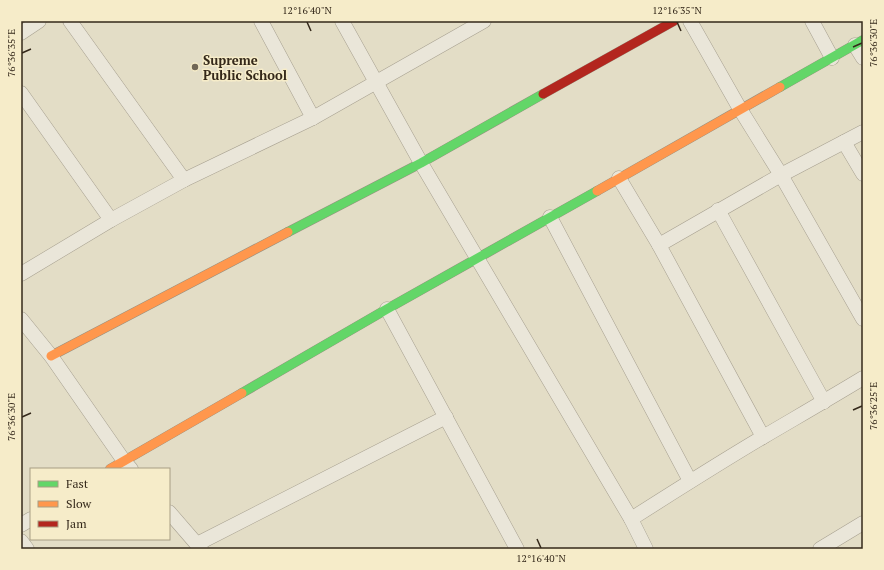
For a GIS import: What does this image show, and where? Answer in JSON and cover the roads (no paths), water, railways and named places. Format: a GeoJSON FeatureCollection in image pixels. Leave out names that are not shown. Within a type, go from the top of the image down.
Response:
{"type":"FeatureCollection","features":[{"type":"Feature","properties":{"kind":"street"},"geometry":{"type":"LineString","coordinates":[[21,33],[39,21]]}},
{"type":"Feature","properties":{"kind":"street"},"geometry":{"type":"LineString","coordinates":[[70,21],[184,180]]}},
{"type":"Feature","properties":{"kind":"street"},"geometry":{"type":"LineString","coordinates":[[261,21],[314,118]]}},
{"type":"Feature","properties":{"kind":"street"},"geometry":{"type":"LineString","coordinates":[[342,21],[421,163],[631,519],[646,549]]}},
{"type":"Feature","properties":{"kind":"street"},"geometry":{"type":"LineString","coordinates":[[21,274],[110,220],[184,180],[314,118],[484,21]]}},
{"type":"Feature","properties":{"kind":"street"},"geometry":{"type":"LineString","coordinates":[[51,356],[421,163],[674,21]]}},
{"type":"Feature","properties":{"kind":"street"},"geometry":{"type":"LineString","coordinates":[[690,21],[863,319]]}},
{"type":"Feature","properties":{"kind":"street"},"geometry":{"type":"LineString","coordinates":[[812,21],[832,58]]}},
{"type":"Feature","properties":{"kind":"street"},"geometry":{"type":"LineString","coordinates":[[114,468],[128,465],[387,308],[859,43],[863,58]]}},
{"type":"Feature","properties":{"kind":"street"},"geometry":{"type":"LineString","coordinates":[[21,93],[110,220]]}},
{"type":"Feature","properties":{"kind":"street"},"geometry":{"type":"LineString","coordinates":[[659,245],[780,174],[863,132]]}},
{"type":"Feature","properties":{"kind":"street"},"geometry":{"type":"LineString","coordinates":[[844,142],[863,174]]}},
{"type":"Feature","properties":{"kind":"street"},"geometry":{"type":"LineString","coordinates":[[619,178],[659,245],[763,437]]}},
{"type":"Feature","properties":{"kind":"street"},"geometry":{"type":"LineString","coordinates":[[718,210],[824,402]]}},
{"type":"Feature","properties":{"kind":"street"},"geometry":{"type":"LineString","coordinates":[[550,217],[690,481]]}},
{"type":"Feature","properties":{"kind":"street"},"geometry":{"type":"LineString","coordinates":[[387,308],[517,549]]}},
{"type":"Feature","properties":{"kind":"street"},"geometry":{"type":"LineString","coordinates":[[21,319],[51,356],[128,465]]}},
{"type":"Feature","properties":{"kind":"street"},"geometry":{"type":"LineString","coordinates":[[631,519],[690,481],[863,378]]}},
{"type":"Feature","properties":{"kind":"street"},"geometry":{"type":"LineString","coordinates":[[170,513],[199,546],[446,418]]}},
{"type":"Feature","properties":{"kind":"street"},"geometry":{"type":"LineString","coordinates":[[21,525],[30,519]]}},
{"type":"Feature","properties":{"kind":"street"},"geometry":{"type":"LineString","coordinates":[[820,549],[863,523]]}},
{"type":"Feature","properties":{"kind":"street"},"geometry":{"type":"LineString","coordinates":[[21,541],[27,549]]}},
{"type":"Feature","properties":{"kind":"place","name":"Supreme Public School"},"geometry":{"type":"Point","coordinates":[195,67]}}]}
